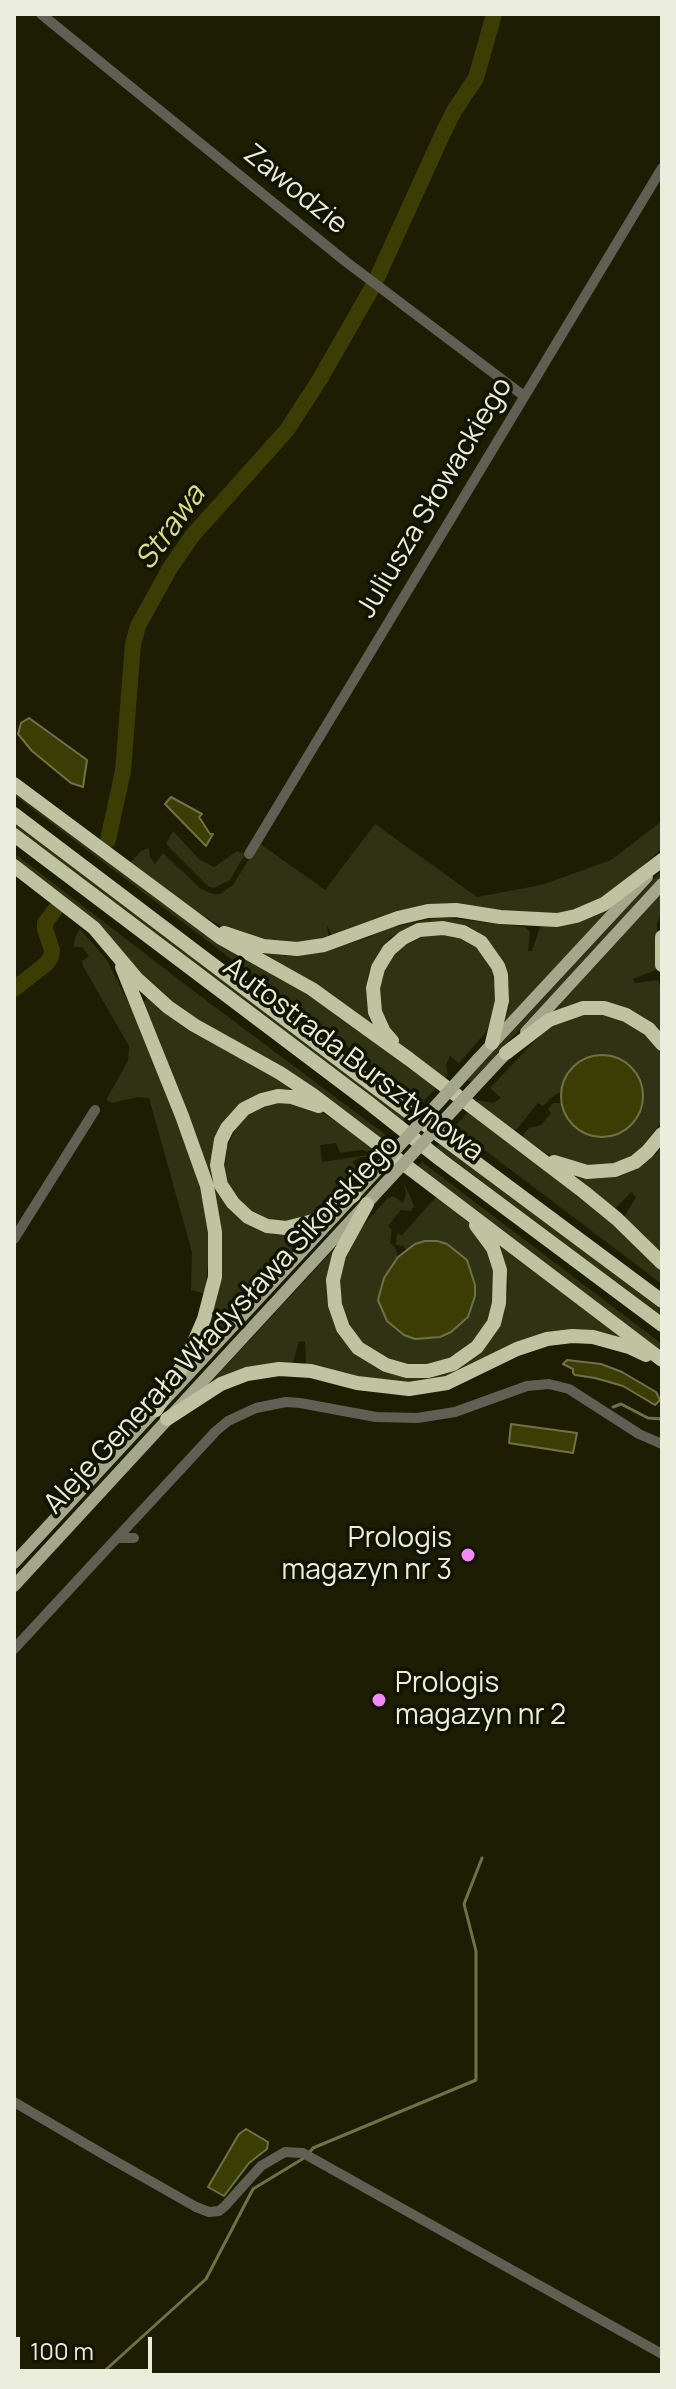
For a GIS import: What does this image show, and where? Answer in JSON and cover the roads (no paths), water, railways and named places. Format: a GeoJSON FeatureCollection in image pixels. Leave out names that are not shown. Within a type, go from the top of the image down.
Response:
{"type":"FeatureCollection","features":[{"type":"Feature","properties":{"kind":"highway"},"geometry":{"type":"LineString","coordinates":[[14,784],[237,948],[312,989],[409,1059],[534,1152],[617,1219],[662,1263]]}},
{"type":"Feature","properties":{"kind":"highway","name":"Autostrada Bursztynowa"},"geometry":{"type":"LineString","coordinates":[[14,814],[662,1301]]}},
{"type":"Feature","properties":{"kind":"highway","name":"Autostrada Bursztynowa"},"geometry":{"type":"LineString","coordinates":[[14,835],[662,1325]]}},
{"type":"Feature","properties":{"kind":"highway"},"geometry":{"type":"LineString","coordinates":[[189,914],[238,938],[285,949],[324,945],[398,918],[428,911],[456,910],[500,917],[557,920],[604,904],[662,861]]}},
{"type":"Feature","properties":{"kind":"highway"},"geometry":{"type":"LineString","coordinates":[[14,866],[94,928],[148,989],[173,1011],[313,1095],[662,1362]]}},
{"type":"Feature","properties":{"kind":"highway"},"geometry":{"type":"LineString","coordinates":[[409,1059],[384,1032],[375,1012],[373,988],[378,968],[389,950],[419,930],[443,928],[463,932],[481,942],[492,956],[501,975],[503,991],[492,1043]]}},
{"type":"Feature","properties":{"kind":"highway"},"geometry":{"type":"LineString","coordinates":[[662,937],[662,965]]}},
{"type":"Feature","properties":{"kind":"highway"},"geometry":{"type":"LineString","coordinates":[[110,946],[136,1000],[182,1116],[214,1215],[215,1277],[209,1305],[162,1415]]}},
{"type":"Feature","properties":{"kind":"highway"},"geometry":{"type":"LineString","coordinates":[[506,1053],[549,1020],[583,1008],[604,1008],[626,1015],[649,1029],[662,1044]]}},
{"type":"Feature","properties":{"kind":"highway"},"geometry":{"type":"LineString","coordinates":[[340,1118],[292,1097],[278,1096],[253,1103],[227,1128],[217,1154],[218,1176],[226,1194],[240,1211],[267,1226],[286,1228],[313,1221],[361,1200]]}},
{"type":"Feature","properties":{"kind":"highway"},"geometry":{"type":"LineString","coordinates":[[534,1152],[570,1168],[607,1172],[635,1162],[662,1134]]}},
{"type":"Feature","properties":{"kind":"highway"},"geometry":{"type":"LineString","coordinates":[[361,1200],[335,1268],[333,1291],[338,1318],[358,1348],[377,1360],[407,1371],[428,1371],[453,1364],[477,1347],[494,1323],[501,1292],[500,1270],[493,1248],[474,1222],[446,1197]]}},
{"type":"Feature","properties":{"kind":"highway"},"geometry":{"type":"LineString","coordinates":[[162,1415],[247,1374],[279,1369],[311,1371],[387,1388],[420,1388],[447,1383],[529,1344],[572,1336],[593,1337],[629,1347],[662,1362]]}},
{"type":"Feature","properties":{"kind":"main road","name":"Aleje Generała Władysława Sikorskiego"},"geometry":{"type":"LineString","coordinates":[[361,1200],[380,1167],[662,861]]}},
{"type":"Feature","properties":{"kind":"main road","name":"Aleje Generała Władysława Sikorskiego"},"geometry":{"type":"LineString","coordinates":[[14,1586],[162,1415],[361,1200],[392,1176],[662,884]]}},
{"type":"Feature","properties":{"kind":"main road","name":"Aleje Generała Władysława Sikorskiego"},"geometry":{"type":"LineString","coordinates":[[14,1563],[162,1415]]}},
{"type":"Feature","properties":{"kind":"street","name":"Zawodzie"},"geometry":{"type":"LineString","coordinates":[[41,14],[345,261],[524,396]]}},
{"type":"Feature","properties":{"kind":"street","name":"Juliusza Słowackiego"},"geometry":{"type":"LineString","coordinates":[[249,854],[662,168]]}},
{"type":"Feature","properties":{"kind":"street"},"geometry":{"type":"LineString","coordinates":[[14,1239],[95,1110]]}},
{"type":"Feature","properties":{"kind":"street"},"geometry":{"type":"LineString","coordinates":[[14,1649],[216,1431],[241,1414],[273,1404],[300,1403],[376,1417],[417,1418],[455,1412],[527,1386],[549,1384],[569,1389],[631,1429],[662,1444]]}},
{"type":"Feature","properties":{"kind":"street"},"geometry":{"type":"LineString","coordinates":[[117,1538],[134,1538]]}},
{"type":"Feature","properties":{"kind":"street"},"geometry":{"type":"LineString","coordinates":[[14,2102],[209,2212],[219,2211],[225,2206],[261,2166],[285,2152],[306,2155],[662,2354]]}},
{"type":"Feature","properties":{"kind":"waterway","name":"Strawa"},"geometry":{"type":"LineString","coordinates":[[377,278],[444,131],[476,78],[494,14]]}},
{"type":"Feature","properties":{"kind":"waterway","name":"Strawa"},"geometry":{"type":"LineString","coordinates":[[108,840],[123,771],[133,644],[138,626],[170,568],[192,536],[287,430],[372,288]]}},
{"type":"Feature","properties":{"kind":"waterway","name":"Strawa"},"geometry":{"type":"LineString","coordinates":[[14,989],[51,957],[45,923],[54,911]]}},
{"type":"Feature","properties":{"kind":"waterway"},"geometry":{"type":"LineString","coordinates":[[613,1407],[621,1404],[648,1418],[662,1419]]}},
{"type":"Feature","properties":{"kind":"waterway"},"geometry":{"type":"LineString","coordinates":[[309,2153],[313,2148],[476,2080],[476,1951],[464,1904],[482,1858]]}},
{"type":"Feature","properties":{"kind":"waterway"},"geometry":{"type":"LineString","coordinates":[[100,2375],[206,2279],[253,2189],[304,2158]]}},
{"type":"Feature","properties":{"kind":"place","name":"Prologis magazyn nr 3"},"geometry":{"type":"Point","coordinates":[468,1555]}},
{"type":"Feature","properties":{"kind":"place","name":"Prologis magazyn nr 2"},"geometry":{"type":"Point","coordinates":[379,1700]}}]}
